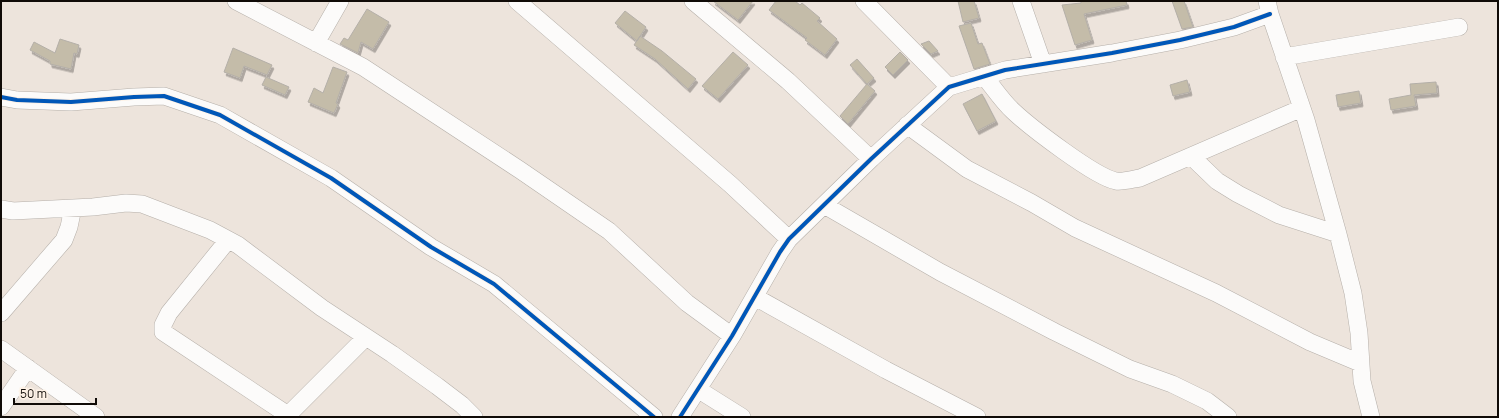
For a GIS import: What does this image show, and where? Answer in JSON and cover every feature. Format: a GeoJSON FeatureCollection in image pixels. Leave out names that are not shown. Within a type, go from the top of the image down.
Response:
{"type":"FeatureCollection","features":[{"type":"Feature","properties":{"kind":"street"},"geometry":{"type":"LineString","coordinates":[[236,1],[363,67],[570,203],[609,231],[687,302],[732,336]]}},
{"type":"Feature","properties":{"kind":"street"},"geometry":{"type":"LineString","coordinates":[[316,42],[340,1]]}},
{"type":"Feature","properties":{"kind":"street"},"geometry":{"type":"LineString","coordinates":[[517,1],[730,184],[789,239]]}},
{"type":"Feature","properties":{"kind":"street"},"geometry":{"type":"LineString","coordinates":[[693,1],[788,81],[871,159]]}},
{"type":"Feature","properties":{"kind":"street"},"geometry":{"type":"LineString","coordinates":[[864,1],[949,87]]}},
{"type":"Feature","properties":{"kind":"street"},"geometry":{"type":"LineString","coordinates":[[1021,1],[1043,64]]}},
{"type":"Feature","properties":{"kind":"street"},"geometry":{"type":"LineString","coordinates":[[680,417],[699,390],[789,239],[871,159],[949,87],[1005,70],[1112,53],[1180,40],[1234,27],[1269,7],[1284,57],[1302,108],[1338,234],[1353,293],[1362,381],[1371,417]]}},
{"type":"Feature","properties":{"kind":"street"},"geometry":{"type":"LineString","coordinates":[[1284,57],[1459,27]]}},
{"type":"Feature","properties":{"kind":"street"},"geometry":{"type":"LineString","coordinates":[[984,76],[1012,111],[1079,162],[1101,175],[1117,181],[1140,178],[1302,108]]}},
{"type":"Feature","properties":{"kind":"street"},"geometry":{"type":"LineString","coordinates":[[1,97],[17,100],[71,102],[164,96],[220,115],[331,178],[431,247],[494,284],[654,417]]}},
{"type":"Feature","properties":{"kind":"street"},"geometry":{"type":"LineString","coordinates":[[907,125],[967,169],[1032,203],[1075,228],[1216,293],[1310,342],[1360,363]]}},
{"type":"Feature","properties":{"kind":"street"},"geometry":{"type":"LineString","coordinates":[[1191,156],[1217,181],[1238,194],[1279,215],[1338,234]]}},
{"type":"Feature","properties":{"kind":"street"},"geometry":{"type":"LineString","coordinates":[[1,209],[13,211],[73,208],[126,203],[142,204],[210,230],[238,245],[322,308],[437,386],[462,405],[474,417]]}},
{"type":"Feature","properties":{"kind":"street"},"geometry":{"type":"LineString","coordinates":[[824,205],[940,272],[1055,332],[1130,368],[1172,384],[1207,401],[1228,417]]}},
{"type":"Feature","properties":{"kind":"street"},"geometry":{"type":"LineString","coordinates":[[1,313],[64,240],[69,227],[73,208]]}},
{"type":"Feature","properties":{"kind":"street"},"geometry":{"type":"LineString","coordinates":[[228,240],[170,313],[163,325],[163,332],[170,338],[290,416],[366,337]]}},
{"type":"Feature","properties":{"kind":"street"},"geometry":{"type":"LineString","coordinates":[[755,297],[886,370],[977,417]]}},
{"type":"Feature","properties":{"kind":"street"},"geometry":{"type":"LineString","coordinates":[[1,349],[96,417]]}},
{"type":"Feature","properties":{"kind":"street"},"geometry":{"type":"LineString","coordinates":[[1,407],[28,368]]}},
{"type":"Feature","properties":{"kind":"street"},"geometry":{"type":"LineString","coordinates":[[699,390],[742,417]]}},
{"type":"Feature","properties":{"kind":"building"},"geometry":{"type":"Polygon","coordinates":[[[713,1],[753,1],[738,20],[713,1]]]}},
{"type":"Feature","properties":{"kind":"building"},"geometry":{"type":"Polygon","coordinates":[[[776,1],[795,1],[800,5],[802,3],[820,18],[817,21],[837,39],[825,55],[805,40],[807,38],[769,10],[776,1]]]}},
{"type":"Feature","properties":{"kind":"building"},"geometry":{"type":"Polygon","coordinates":[[[958,1],[974,1],[979,18],[963,22],[958,1]]]}},
{"type":"Feature","properties":{"kind":"building"},"geometry":{"type":"Polygon","coordinates":[[[1081,1],[1126,1],[1127,5],[1084,14],[1092,40],[1075,45],[1062,5],[1081,3],[1081,1]]]}},
{"type":"Feature","properties":{"kind":"building"},"geometry":{"type":"Polygon","coordinates":[[[1172,1],[1184,1],[1193,27],[1182,29],[1172,1]]]}},
{"type":"Feature","properties":{"kind":"building"},"geometry":{"type":"Polygon","coordinates":[[[367,9],[389,22],[373,49],[361,42],[358,53],[340,44],[344,38],[348,40],[367,9]]]}},
{"type":"Feature","properties":{"kind":"building"},"geometry":{"type":"Polygon","coordinates":[[[625,11],[646,27],[637,41],[615,23],[625,11]]]}},
{"type":"Feature","properties":{"kind":"building"},"geometry":{"type":"Polygon","coordinates":[[[971,23],[978,44],[982,43],[990,64],[974,69],[959,26],[971,23]]]}},
{"type":"Feature","properties":{"kind":"building"},"geometry":{"type":"Polygon","coordinates":[[[640,36],[662,51],[696,79],[688,89],[655,59],[634,45],[640,36]]]}},
{"type":"Feature","properties":{"kind":"building"},"geometry":{"type":"Polygon","coordinates":[[[60,39],[79,45],[77,54],[74,53],[71,69],[50,64],[50,61],[30,50],[34,42],[55,53],[60,39]]]}},
{"type":"Feature","properties":{"kind":"building"},"geometry":{"type":"Polygon","coordinates":[[[929,41],[938,51],[931,54],[921,44],[929,41]]]}},
{"type":"Feature","properties":{"kind":"building"},"geometry":{"type":"Polygon","coordinates":[[[233,48],[272,65],[267,75],[244,66],[240,78],[224,72],[233,48]]]}},
{"type":"Feature","properties":{"kind":"building"},"geometry":{"type":"Polygon","coordinates":[[[733,52],[748,65],[718,99],[702,86],[733,52]]]}},
{"type":"Feature","properties":{"kind":"building"},"geometry":{"type":"Polygon","coordinates":[[[900,52],[908,60],[893,75],[885,67],[900,52]]]}},
{"type":"Feature","properties":{"kind":"building"},"geometry":{"type":"Polygon","coordinates":[[[857,59],[874,78],[867,84],[850,65],[857,59]]]}},
{"type":"Feature","properties":{"kind":"building"},"geometry":{"type":"Polygon","coordinates":[[[333,67],[347,72],[334,113],[308,102],[314,88],[323,93],[333,67]]]}},
{"type":"Feature","properties":{"kind":"building"},"geometry":{"type":"Polygon","coordinates":[[[266,77],[289,87],[285,95],[262,85],[266,77]]]}},
{"type":"Feature","properties":{"kind":"building"},"geometry":{"type":"Polygon","coordinates":[[[1187,80],[1190,92],[1173,96],[1170,85],[1187,80]]]}},
{"type":"Feature","properties":{"kind":"building"},"geometry":{"type":"Polygon","coordinates":[[[1436,82],[1437,93],[1414,95],[1416,106],[1391,110],[1389,99],[1411,95],[1410,84],[1436,82]]]}},
{"type":"Feature","properties":{"kind":"building"},"geometry":{"type":"Polygon","coordinates":[[[867,84],[875,91],[848,124],[840,116],[867,84]]]}},
{"type":"Feature","properties":{"kind":"building"},"geometry":{"type":"Polygon","coordinates":[[[1359,91],[1361,103],[1338,107],[1336,95],[1359,91]]]}},
{"type":"Feature","properties":{"kind":"building"},"geometry":{"type":"Polygon","coordinates":[[[982,94],[996,121],[977,131],[963,104],[982,94]]]}},
{"type":"Feature","properties":{"kind":"cycle path"},"geometry":{"type":"LineString","coordinates":[[680,417],[732,336],[789,239],[871,159],[949,87],[1005,70],[1112,53],[1180,40],[1234,27],[1270,14]]}},
{"type":"Feature","properties":{"kind":"cycle path"},"geometry":{"type":"LineString","coordinates":[[1,97],[17,100],[71,102],[164,96],[220,115],[331,178],[431,247],[494,284],[654,417]]}}]}
